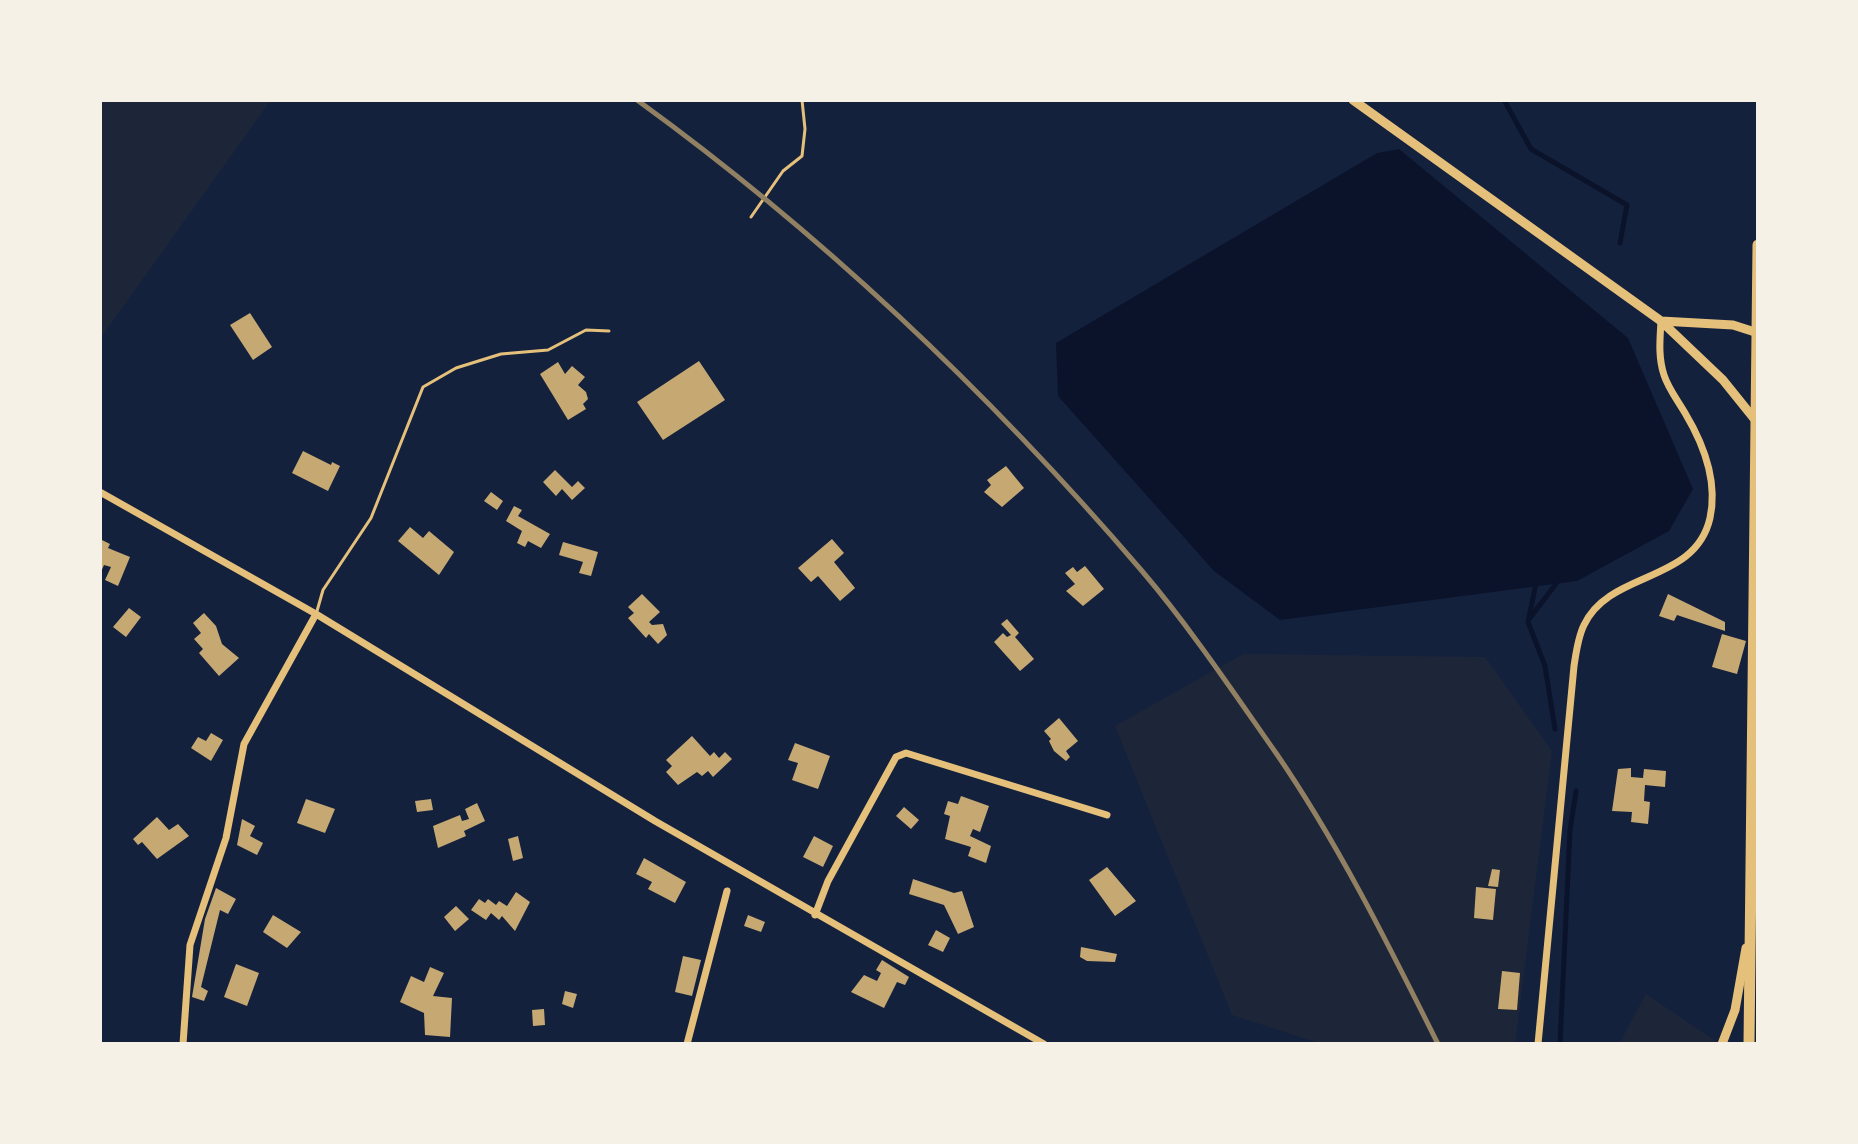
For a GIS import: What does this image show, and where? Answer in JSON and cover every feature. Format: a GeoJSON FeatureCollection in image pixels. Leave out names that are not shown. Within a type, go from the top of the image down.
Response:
{"type":"FeatureCollection","features":[{"type":"Feature","properties":{"kind":"main road"},"geometry":{"type":"LineString","coordinates":[[1353,100],[1661,321],[1723,380],[1756,421]]}},
{"type":"Feature","properties":{"kind":"main road"},"geometry":{"type":"LineString","coordinates":[[1749,1044],[1758,245]]}},
{"type":"Feature","properties":{"kind":"main road"},"geometry":{"type":"LineString","coordinates":[[1661,321],[1733,325],[1757,331]]}},
{"type":"Feature","properties":{"kind":"main road"},"geometry":{"type":"LineString","coordinates":[[1722,1044],[1735,1010],[1749,933]]}},
{"type":"Feature","properties":{"kind":"street"},"geometry":{"type":"LineString","coordinates":[[1538,1044],[1574,666],[1584,624],[1617,593],[1671,568],[1694,550],[1704,536],[1712,507],[1706,456],[1695,429],[1665,378],[1659,352],[1661,321]]}},
{"type":"Feature","properties":{"kind":"street"},"geometry":{"type":"LineString","coordinates":[[100,492],[316,614],[815,915],[1044,1044]]}},
{"type":"Feature","properties":{"kind":"street"},"geometry":{"type":"LineString","coordinates":[[183,1044],[190,945],[226,838],[244,744],[316,614]]}},
{"type":"Feature","properties":{"kind":"street"},"geometry":{"type":"LineString","coordinates":[[815,915],[828,881],[896,757],[906,753],[1107,815]]}},
{"type":"Feature","properties":{"kind":"street"},"geometry":{"type":"LineString","coordinates":[[687,1044],[727,891]]}},
{"type":"Feature","properties":{"kind":"lane"},"geometry":{"type":"LineString","coordinates":[[316,614],[323,590],[371,518],[423,387],[471,363],[501,354],[548,350],[586,330],[609,331]]}},
{"type":"Feature","properties":{"kind":"path"},"geometry":{"type":"LineString","coordinates":[[751,217],[783,171],[802,156],[805,129],[802,100]]}},
{"type":"Feature","properties":{"kind":"shaded area"},"geometry":{"type":"Polygon","coordinates":[[[100,100],[271,100],[100,339],[100,100]]]}},
{"type":"Feature","properties":{"kind":"shaded area"},"geometry":{"type":"Polygon","coordinates":[[[1399,149],[1628,338],[1693,489],[1669,531],[1577,581],[1280,620],[1214,571],[1058,396],[1056,343],[1377,153],[1399,149]]]}},
{"type":"Feature","properties":{"kind":"shaded area"},"geometry":{"type":"Polygon","coordinates":[[[1243,654],[1485,657],[1552,751],[1515,1044],[1322,1044],[1232,1015],[1115,726],[1243,654]]]}},
{"type":"Feature","properties":{"kind":"shaded area"},"geometry":{"type":"Polygon","coordinates":[[[1646,994],[1720,1044],[1619,1044],[1646,994]]]}},
{"type":"Feature","properties":{"kind":"building"},"geometry":{"type":"Polygon","coordinates":[[[250,313],[272,347],[253,360],[230,325],[250,313]]]}},
{"type":"Feature","properties":{"kind":"building"},"geometry":{"type":"Polygon","coordinates":[[[699,361],[725,400],[663,440],[637,402],[699,361]]]}},
{"type":"Feature","properties":{"kind":"building"},"geometry":{"type":"Polygon","coordinates":[[[558,362],[565,374],[572,366],[585,377],[578,385],[586,392],[588,399],[583,404],[586,409],[568,420],[540,374],[558,362]]]}},
{"type":"Feature","properties":{"kind":"building"},"geometry":{"type":"Polygon","coordinates":[[[303,451],[331,465],[332,462],[340,466],[328,491],[292,473],[303,451]]]}},
{"type":"Feature","properties":{"kind":"building"},"geometry":{"type":"Polygon","coordinates":[[[1006,466],[1024,488],[1002,507],[984,492],[991,485],[987,480],[1006,466]]]}},
{"type":"Feature","properties":{"kind":"building"},"geometry":{"type":"Polygon","coordinates":[[[555,470],[572,487],[578,481],[585,488],[572,500],[562,489],[556,496],[543,482],[555,470]]]}},
{"type":"Feature","properties":{"kind":"building"},"geometry":{"type":"Polygon","coordinates":[[[491,492],[503,501],[497,510],[484,501],[491,492]]]}},
{"type":"Feature","properties":{"kind":"building"},"geometry":{"type":"Polygon","coordinates":[[[514,506],[522,510],[518,516],[550,534],[541,548],[528,541],[525,547],[517,543],[522,531],[506,521],[514,506]]]}},
{"type":"Feature","properties":{"kind":"building"},"geometry":{"type":"Polygon","coordinates":[[[410,527],[423,538],[429,531],[454,552],[439,575],[398,541],[410,527]]]}},
{"type":"Feature","properties":{"kind":"building"},"geometry":{"type":"Polygon","coordinates":[[[832,539],[844,553],[834,562],[855,588],[840,601],[818,576],[811,582],[798,568],[832,539]]]}},
{"type":"Feature","properties":{"kind":"building"},"geometry":{"type":"Polygon","coordinates":[[[102,540],[110,544],[108,548],[130,557],[118,586],[105,580],[111,567],[104,565],[100,574],[102,540]]]}},
{"type":"Feature","properties":{"kind":"building"},"geometry":{"type":"Polygon","coordinates":[[[563,542],[598,552],[591,576],[579,573],[583,562],[559,555],[563,542]]]}},
{"type":"Feature","properties":{"kind":"building"},"geometry":{"type":"Polygon","coordinates":[[[1085,566],[1104,589],[1083,606],[1066,591],[1075,584],[1065,573],[1073,567],[1077,572],[1085,566]]]}},
{"type":"Feature","properties":{"kind":"building"},"geometry":{"type":"Polygon","coordinates":[[[642,594],[660,612],[649,622],[652,625],[663,624],[667,635],[658,644],[649,634],[646,638],[628,618],[634,613],[628,607],[642,594]]]}},
{"type":"Feature","properties":{"kind":"building"},"geometry":{"type":"Polygon","coordinates":[[[1668,594],[1725,622],[1725,631],[1677,615],[1674,621],[1659,616],[1668,594]]]}},
{"type":"Feature","properties":{"kind":"building"},"geometry":{"type":"Polygon","coordinates":[[[129,608],[141,617],[126,637],[113,627],[129,608]]]}},
{"type":"Feature","properties":{"kind":"building"},"geometry":{"type":"Polygon","coordinates":[[[204,613],[216,626],[222,644],[239,658],[219,676],[199,653],[203,649],[194,639],[201,633],[193,623],[204,613]]]}},
{"type":"Feature","properties":{"kind":"building"},"geometry":{"type":"Polygon","coordinates":[[[1007,619],[1019,633],[1015,637],[1034,659],[1020,671],[994,642],[1003,633],[1007,637],[1011,635],[1001,624],[1007,619]]]}},
{"type":"Feature","properties":{"kind":"building"},"geometry":{"type":"Polygon","coordinates":[[[1722,634],[1746,641],[1737,674],[1712,667],[1722,634]]]}},
{"type":"Feature","properties":{"kind":"building"},"geometry":{"type":"Polygon","coordinates":[[[1059,718],[1078,741],[1066,751],[1070,757],[1066,761],[1054,751],[1049,741],[1051,739],[1044,731],[1059,718]]]}},
{"type":"Feature","properties":{"kind":"building"},"geometry":{"type":"Polygon","coordinates":[[[211,733],[223,740],[211,761],[191,748],[198,737],[206,741],[211,733]]]}},
{"type":"Feature","properties":{"kind":"building"},"geometry":{"type":"Polygon","coordinates":[[[692,736],[710,756],[714,752],[719,758],[725,752],[732,759],[713,777],[708,771],[702,776],[697,772],[678,785],[666,772],[672,766],[666,760],[692,736]]]}},
{"type":"Feature","properties":{"kind":"building"},"geometry":{"type":"Polygon","coordinates":[[[795,743],[830,756],[818,789],[792,780],[798,763],[788,760],[795,743]]]}},
{"type":"Feature","properties":{"kind":"building"},"geometry":{"type":"Polygon","coordinates":[[[1631,768],[1631,777],[1643,778],[1644,769],[1666,771],[1665,787],[1645,785],[1644,801],[1650,802],[1648,824],[1631,822],[1632,812],[1612,811],[1618,769],[1631,768]]]}},
{"type":"Feature","properties":{"kind":"building"},"geometry":{"type":"Polygon","coordinates":[[[961,796],[989,806],[980,832],[973,829],[970,836],[991,846],[986,863],[968,856],[971,847],[945,839],[950,816],[944,814],[948,801],[958,804],[961,796]]]}},
{"type":"Feature","properties":{"kind":"building"},"geometry":{"type":"Polygon","coordinates":[[[306,799],[335,809],[325,833],[297,823],[306,799]]]}},
{"type":"Feature","properties":{"kind":"building"},"geometry":{"type":"Polygon","coordinates":[[[431,799],[433,810],[417,812],[415,801],[431,799]]]}},
{"type":"Feature","properties":{"kind":"building"},"geometry":{"type":"Polygon","coordinates":[[[477,803],[485,821],[464,831],[466,836],[438,848],[433,826],[460,815],[462,821],[469,819],[465,809],[477,803]]]}},
{"type":"Feature","properties":{"kind":"building"},"geometry":{"type":"Polygon","coordinates":[[[904,807],[919,820],[911,829],[896,816],[904,807]]]}},
{"type":"Feature","properties":{"kind":"building"},"geometry":{"type":"Polygon","coordinates":[[[157,817],[169,830],[178,824],[189,836],[157,859],[142,842],[138,845],[133,839],[157,817]]]}},
{"type":"Feature","properties":{"kind":"building"},"geometry":{"type":"Polygon","coordinates":[[[242,819],[255,826],[250,836],[263,843],[257,855],[237,845],[242,819]]]}},
{"type":"Feature","properties":{"kind":"building"},"geometry":{"type":"Polygon","coordinates":[[[518,836],[523,858],[513,861],[508,839],[518,836]]]}},
{"type":"Feature","properties":{"kind":"building"},"geometry":{"type":"Polygon","coordinates":[[[814,836],[833,846],[823,867],[803,857],[814,836]]]}},
{"type":"Feature","properties":{"kind":"building"},"geometry":{"type":"Polygon","coordinates":[[[644,858],[686,882],[675,903],[648,889],[652,882],[636,874],[644,858]]]}},
{"type":"Feature","properties":{"kind":"building"},"geometry":{"type":"Polygon","coordinates":[[[1107,867],[1136,901],[1115,916],[1089,880],[1107,867]]]}},
{"type":"Feature","properties":{"kind":"building"},"geometry":{"type":"Polygon","coordinates":[[[1492,869],[1500,870],[1498,887],[1488,886],[1492,869]]]}},
{"type":"Feature","properties":{"kind":"building"},"geometry":{"type":"Polygon","coordinates":[[[913,879],[954,893],[962,891],[974,927],[958,934],[944,905],[909,894],[913,879]]]}},
{"type":"Feature","properties":{"kind":"building"},"geometry":{"type":"Polygon","coordinates":[[[1476,887],[1496,889],[1493,920],[1474,918],[1476,887]]]}},
{"type":"Feature","properties":{"kind":"building"},"geometry":{"type":"Polygon","coordinates":[[[216,888],[236,899],[228,914],[220,910],[201,987],[208,991],[204,1001],[192,997],[205,919],[216,888]]]}},
{"type":"Feature","properties":{"kind":"building"},"geometry":{"type":"Polygon","coordinates":[[[516,892],[530,902],[515,931],[502,916],[499,920],[491,913],[486,920],[471,910],[479,899],[485,903],[488,899],[496,905],[499,901],[507,906],[516,892]]]}},
{"type":"Feature","properties":{"kind":"building"},"geometry":{"type":"Polygon","coordinates":[[[456,906],[469,919],[455,931],[444,917],[456,906]]]}},
{"type":"Feature","properties":{"kind":"building"},"geometry":{"type":"Polygon","coordinates":[[[273,915],[301,932],[287,948],[263,932],[273,915]]]}},
{"type":"Feature","properties":{"kind":"building"},"geometry":{"type":"Polygon","coordinates":[[[748,915],[765,922],[761,932],[744,926],[748,915]]]}},
{"type":"Feature","properties":{"kind":"building"},"geometry":{"type":"Polygon","coordinates":[[[936,930],[950,938],[943,952],[928,945],[936,930]]]}},
{"type":"Feature","properties":{"kind":"building"},"geometry":{"type":"Polygon","coordinates":[[[1081,947],[1117,954],[1115,962],[1087,961],[1080,957],[1081,947]]]}},
{"type":"Feature","properties":{"kind":"building"},"geometry":{"type":"Polygon","coordinates":[[[683,956],[701,960],[692,996],[675,992],[683,956]]]}},
{"type":"Feature","properties":{"kind":"building"},"geometry":{"type":"Polygon","coordinates":[[[882,960],[909,977],[905,985],[897,982],[884,1008],[851,992],[864,975],[877,981],[881,973],[876,970],[882,960]]]}},
{"type":"Feature","properties":{"kind":"building"},"geometry":{"type":"Polygon","coordinates":[[[236,964],[259,973],[247,1006],[224,997],[236,964]]]}},
{"type":"Feature","properties":{"kind":"building"},"geometry":{"type":"Polygon","coordinates":[[[430,967],[444,973],[433,996],[452,998],[450,1037],[425,1035],[424,1013],[400,1002],[411,976],[424,982],[430,967]]]}},
{"type":"Feature","properties":{"kind":"building"},"geometry":{"type":"Polygon","coordinates":[[[1502,971],[1520,973],[1517,1010],[1498,1009],[1502,971]]]}},
{"type":"Feature","properties":{"kind":"building"},"geometry":{"type":"Polygon","coordinates":[[[565,991],[577,994],[573,1008],[562,1004],[565,991]]]}},
{"type":"Feature","properties":{"kind":"building"},"geometry":{"type":"Polygon","coordinates":[[[544,1009],[545,1025],[533,1026],[532,1010],[544,1009]]]}},
{"type":"Feature","properties":{"kind":"waterway"},"geometry":{"type":"LineString","coordinates":[[1504,100],[1531,149],[1627,205],[1620,243]]}},
{"type":"Feature","properties":{"kind":"waterway"},"geometry":{"type":"LineString","coordinates":[[1530,618],[1558,581]]}},
{"type":"Feature","properties":{"kind":"waterway"},"geometry":{"type":"LineString","coordinates":[[1536,583],[1528,622],[1545,666],[1555,729]]}},
{"type":"Feature","properties":{"kind":"waterway"},"geometry":{"type":"LineString","coordinates":[[1560,1044],[1570,831],[1576,791]]}},
{"type":"Feature","properties":{"kind":"railway"},"geometry":{"type":"LineString","coordinates":[[637,100],[773,206],[903,320],[1026,443],[1142,571],[1211,660],[1299,787],[1362,896],[1438,1044]]}}]}
